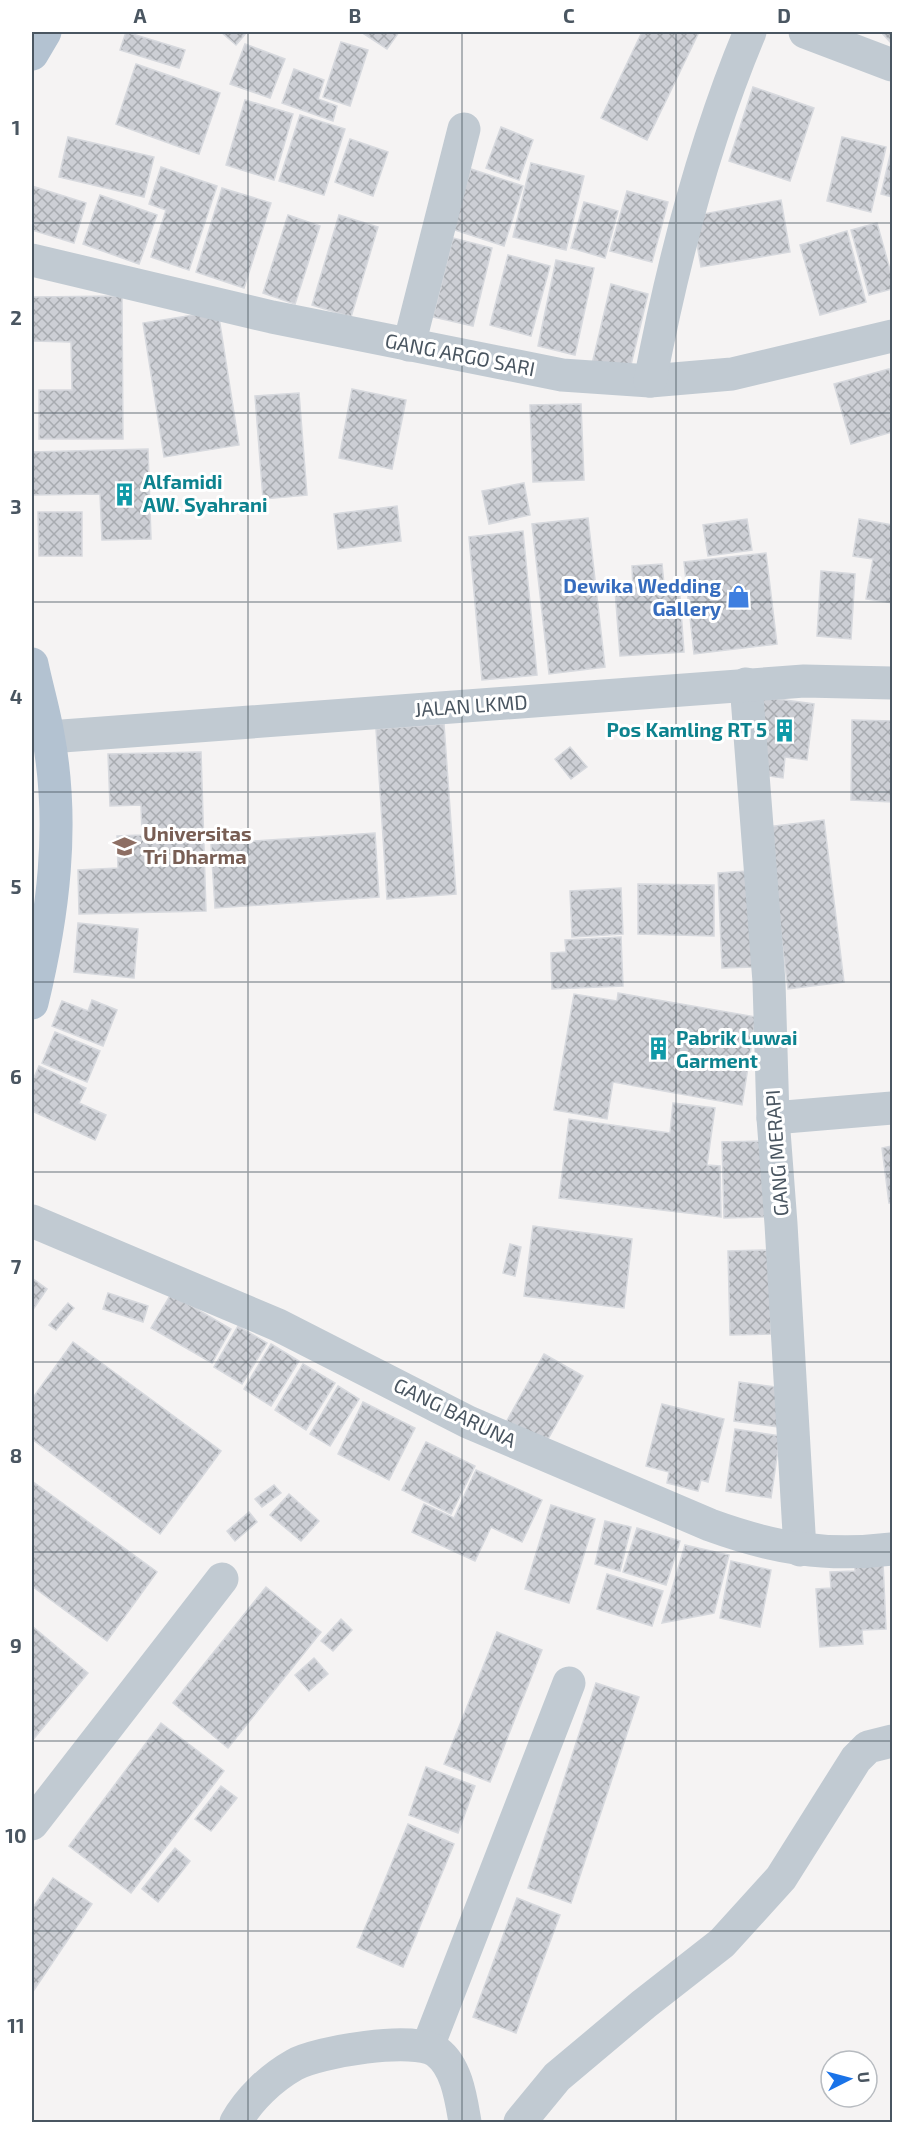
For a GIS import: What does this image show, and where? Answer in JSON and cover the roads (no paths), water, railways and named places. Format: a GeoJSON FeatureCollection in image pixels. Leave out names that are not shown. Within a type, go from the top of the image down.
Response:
{"type":"FeatureCollection","features":[{"type":"Feature","properties":{"kind":"main road"},"geometry":{"type":"LineString","coordinates":[[32,54],[45,32]]}},
{"type":"Feature","properties":{"kind":"main road"},"geometry":{"type":"LineString","coordinates":[[32,664],[35,696],[49,736],[55,789],[55,880],[32,1003]]}},
{"type":"Feature","properties":{"kind":"street"},"geometry":{"type":"LineString","coordinates":[[650,381],[665,303],[691,196],[719,106],[750,32]]}},
{"type":"Feature","properties":{"kind":"street"},"geometry":{"type":"LineString","coordinates":[[805,32],[892,65]]}},
{"type":"Feature","properties":{"kind":"street"},"geometry":{"type":"LineString","coordinates":[[409,345],[464,129]]}},
{"type":"Feature","properties":{"kind":"street","name":"GANG ARGO SARI"},"geometry":{"type":"LineString","coordinates":[[32,260],[128,285],[562,375],[650,381],[732,374],[892,336]]}},
{"type":"Feature","properties":{"kind":"street","name":"JALAN LKMD"},"geometry":{"type":"LineString","coordinates":[[49,736],[747,684],[840,680],[892,682]]}},
{"type":"Feature","properties":{"kind":"street","name":"GANG MERAPI"},"geometry":{"type":"LineString","coordinates":[[747,684],[769,982],[773,1118],[782,1224],[800,1551]]}},
{"type":"Feature","properties":{"kind":"street"},"geometry":{"type":"LineString","coordinates":[[773,1118],[892,1108]]}},
{"type":"Feature","properties":{"kind":"street","name":"GANG BARUNA"},"geometry":{"type":"LineString","coordinates":[[32,1221],[267,1320],[468,1422],[670,1510],[749,1539],[800,1551],[835,1553],[892,1549]]}},
{"type":"Feature","properties":{"kind":"street"},"geometry":{"type":"LineString","coordinates":[[32,1824],[222,1579]]}},
{"type":"Feature","properties":{"kind":"street"},"geometry":{"type":"LineString","coordinates":[[428,2046],[569,1683]]}},
{"type":"Feature","properties":{"kind":"street"},"geometry":{"type":"LineString","coordinates":[[520,2122],[557,2077],[644,2004],[722,1943],[781,1878],[856,1760],[868,1747],[892,1741]]}},
{"type":"Feature","properties":{"kind":"street"},"geometry":{"type":"LineString","coordinates":[[244,2120],[257,2094],[274,2079],[305,2060],[374,2046],[396,2044],[428,2046],[449,2066],[460,2097],[465,2122]]}},
{"type":"Feature","properties":{"kind":"place","name":"Alfamidi AW. Syahrani"},"geometry":{"type":"Point","coordinates":[125,494]}},
{"type":"Feature","properties":{"kind":"place","name":"Dewika Wedding Gallery"},"geometry":{"type":"Point","coordinates":[739,597]}},
{"type":"Feature","properties":{"kind":"place","name":"Pos Kamling RT 5"},"geometry":{"type":"Point","coordinates":[785,730]}},
{"type":"Feature","properties":{"kind":"place","name":"Universitas Tri Dharma"},"geometry":{"type":"Point","coordinates":[125,846]}},
{"type":"Feature","properties":{"kind":"place","name":"Pabrik Luwai Garment"},"geometry":{"type":"Point","coordinates":[658,1049]}}]}
